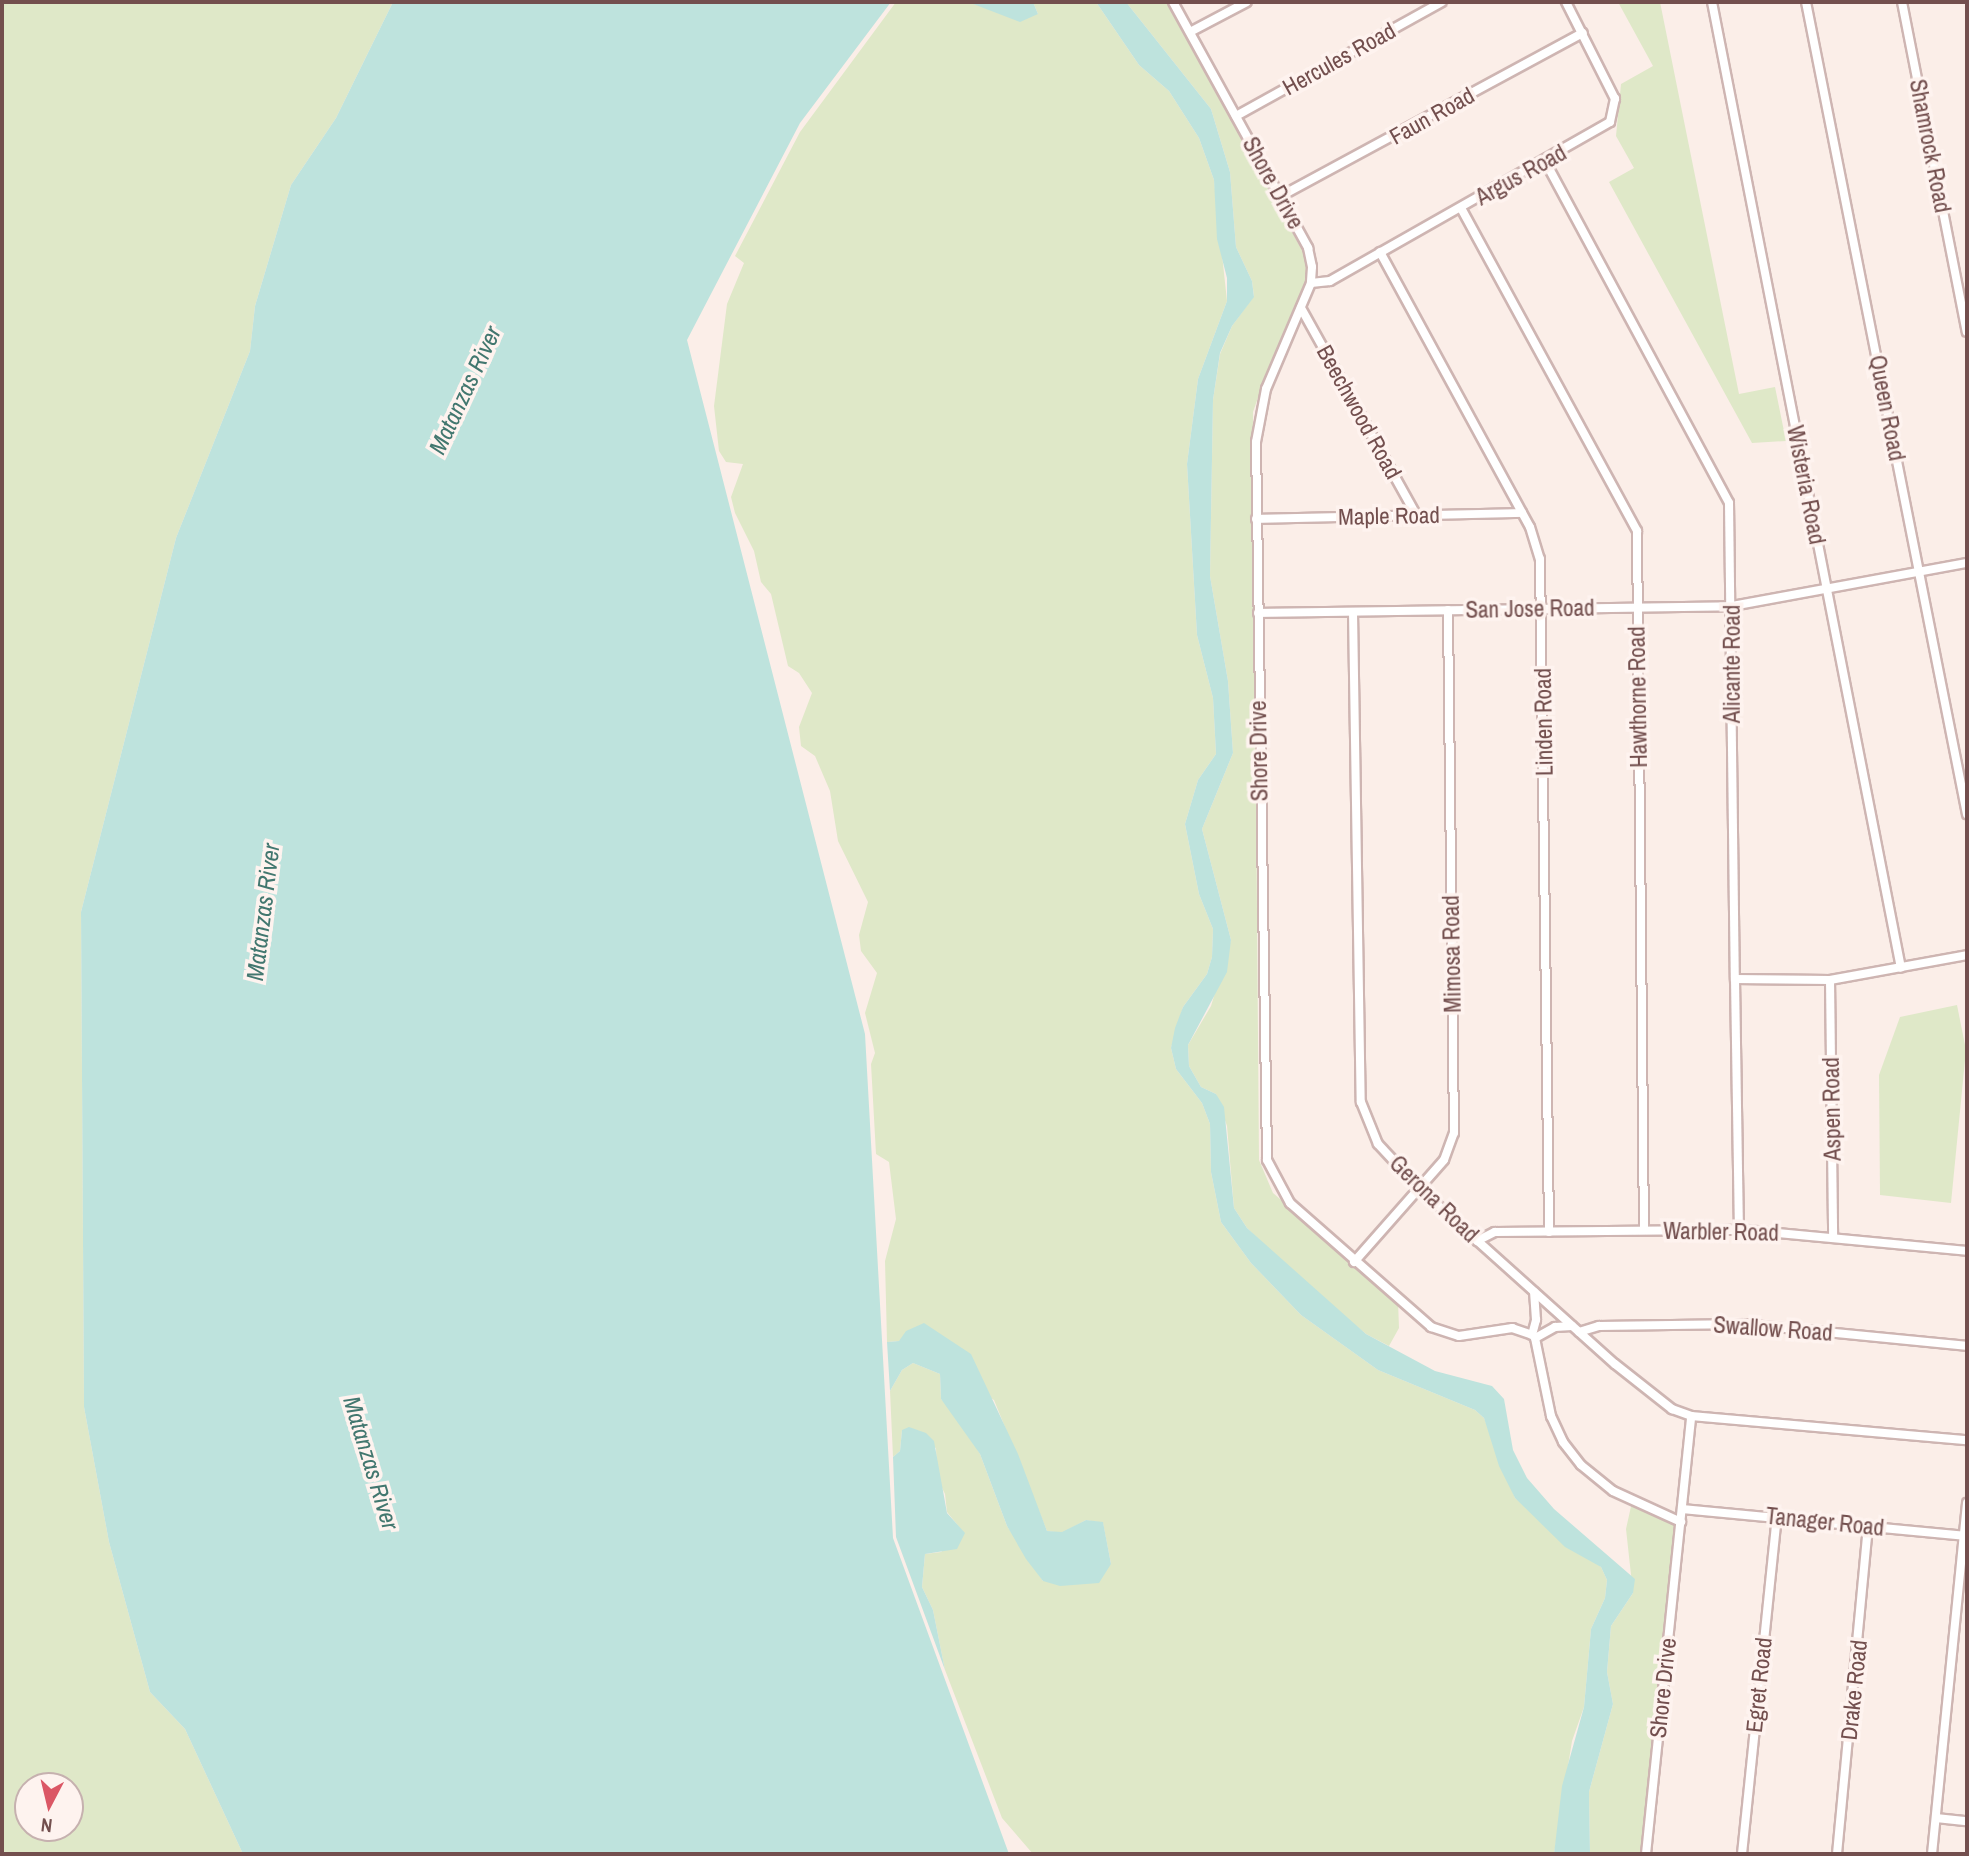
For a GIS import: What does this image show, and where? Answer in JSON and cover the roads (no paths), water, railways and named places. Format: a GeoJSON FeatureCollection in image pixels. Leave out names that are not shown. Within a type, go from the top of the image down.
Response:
{"type":"FeatureCollection","features":[{"type":"Feature","properties":{"kind":"street","name":"Shore Drive"},"geometry":{"type":"LineString","coordinates":[[1173,2],[1308,248],[1311,284],[1260,406],[1256,519],[1264,1146],[1281,1192],[1354,1262],[1422,1321],[1449,1334],[1512,1328],[1532,1335],[1536,1320],[1534,1292]]}},
{"type":"Feature","properties":{"kind":"street"},"geometry":{"type":"LineString","coordinates":[[1190,32],[1247,2]]}},
{"type":"Feature","properties":{"kind":"street","name":"Hercules Road"},"geometry":{"type":"LineString","coordinates":[[1236,116],[1442,2]]}},
{"type":"Feature","properties":{"kind":"street","name":"Argus Road"},"geometry":{"type":"LineString","coordinates":[[1311,284],[1329,281],[1601,131],[1614,115],[1615,99],[1566,2]]}},
{"type":"Feature","properties":{"kind":"street","name":"Wisteria Road"},"geometry":{"type":"LineString","coordinates":[[1712,2],[1901,968]]}},
{"type":"Feature","properties":{"kind":"street","name":"Queen Road"},"geometry":{"type":"LineString","coordinates":[[1806,2],[1967,814]]}},
{"type":"Feature","properties":{"kind":"street","name":"Shamrock Road"},"geometry":{"type":"LineString","coordinates":[[1902,2],[1967,332]]}},
{"type":"Feature","properties":{"kind":"street","name":"Faun Road"},"geometry":{"type":"LineString","coordinates":[[1281,196],[1583,33]]}},
{"type":"Feature","properties":{"kind":"street","name":"Alicante Road"},"geometry":{"type":"LineString","coordinates":[[1545,161],[1720,481],[1729,503],[1739,1230]]}},
{"type":"Feature","properties":{"kind":"street","name":"Hawthorne Road"},"geometry":{"type":"LineString","coordinates":[[1461,208],[1635,524],[1644,1230]]}},
{"type":"Feature","properties":{"kind":"street","name":"Linden Road"},"geometry":{"type":"LineString","coordinates":[[1380,252],[1522,513],[1540,559],[1543,609],[1549,1231]]}},
{"type":"Feature","properties":{"kind":"street","name":"Beechwood Road"},"geometry":{"type":"LineString","coordinates":[[1301,308],[1417,516]]}},
{"type":"Feature","properties":{"kind":"street","name":"Maple Road"},"geometry":{"type":"LineString","coordinates":[[1256,519],[1522,513]]}},
{"type":"Feature","properties":{"kind":"street","name":"San Jose Road"},"geometry":{"type":"LineString","coordinates":[[1258,613],[1732,606],[1967,563]]}},
{"type":"Feature","properties":{"kind":"street","name":"Mimosa Road"},"geometry":{"type":"LineString","coordinates":[[1354,1262],[1444,1160],[1454,1133],[1448,610]]}},
{"type":"Feature","properties":{"kind":"street","name":"Gerona Road"},"geometry":{"type":"LineString","coordinates":[[1353,612],[1360,1102],[1378,1144],[1419,1189],[1653,1397],[1691,1416],[1967,1440]]}},
{"type":"Feature","properties":{"kind":"street"},"geometry":{"type":"LineString","coordinates":[[1735,979],[1830,980],[1967,954]]}},
{"type":"Feature","properties":{"kind":"street","name":"Aspen Road"},"geometry":{"type":"LineString","coordinates":[[1830,980],[1833,1237]]}},
{"type":"Feature","properties":{"kind":"street","name":"Warbler Road"},"geometry":{"type":"LineString","coordinates":[[1477,1241],[1495,1232],[1739,1230],[1967,1251]]}},
{"type":"Feature","properties":{"kind":"street","name":"Swallow Road"},"geometry":{"type":"LineString","coordinates":[[1681,1522],[1614,1491],[1572,1454],[1551,1416],[1535,1338],[1555,1327],[1575,1329],[1599,1326],[1744,1324],[1967,1346]]}},
{"type":"Feature","properties":{"kind":"street","name":"Shore Drive"},"geometry":{"type":"LineString","coordinates":[[1646,1854],[1691,1416]]}},
{"type":"Feature","properties":{"kind":"street"},"geometry":{"type":"LineString","coordinates":[[1932,1854],[1966,1536],[1967,1503]]}},
{"type":"Feature","properties":{"kind":"street","name":"Tanager Road"},"geometry":{"type":"LineString","coordinates":[[1682,1508],[1966,1536]]}},
{"type":"Feature","properties":{"kind":"street","name":"Egret Road"},"geometry":{"type":"LineString","coordinates":[[1742,1854],[1777,1517]]}},
{"type":"Feature","properties":{"kind":"street","name":"Drake Road"},"geometry":{"type":"LineString","coordinates":[[1837,1854],[1868,1526]]}},
{"type":"Feature","properties":{"kind":"street"},"geometry":{"type":"LineString","coordinates":[[1936,1818],[1967,1821]]}},
{"type":"Feature","properties":{"kind":"water","name":"Matanzas River"},"geometry":{"type":"Polygon","coordinates":[[[393,2],[891,2],[800,123],[687,340],[865,1034],[893,1538],[1009,1854],[243,1854],[185,1729],[150,1692],[109,1542],[84,1407],[81,912],[176,538],[250,351],[255,306],[291,185],[336,118],[393,2]]]}},
{"type":"Feature","properties":{"kind":"water"},"geometry":{"type":"Polygon","coordinates":[[[968,2],[1033,2],[1038,14],[1020,22],[968,2]]]}},
{"type":"Feature","properties":{"kind":"water"},"geometry":{"type":"Polygon","coordinates":[[[1096,2],[1126,2],[1211,109],[1230,172],[1236,247],[1252,281],[1254,297],[1232,326],[1220,353],[1213,400],[1210,576],[1228,681],[1233,753],[1202,829],[1231,940],[1227,972],[1188,1045],[1189,1066],[1201,1087],[1216,1094],[1224,1107],[1234,1208],[1247,1228],[1366,1334],[1435,1371],[1492,1386],[1504,1399],[1513,1450],[1527,1478],[1554,1509],[1635,1579],[1633,1593],[1611,1626],[1607,1672],[1613,1704],[1589,1792],[1590,1854],[1554,1854],[1562,1786],[1584,1707],[1591,1629],[1605,1598],[1607,1580],[1601,1567],[1565,1547],[1515,1498],[1499,1466],[1484,1418],[1475,1410],[1378,1370],[1301,1315],[1251,1263],[1221,1222],[1211,1172],[1210,1124],[1202,1103],[1176,1069],[1171,1048],[1175,1028],[1183,1007],[1207,974],[1212,957],[1213,929],[1199,894],[1185,824],[1198,780],[1216,754],[1213,698],[1197,635],[1187,464],[1198,379],[1227,301],[1227,278],[1217,239],[1214,180],[1199,138],[1169,91],[1139,65],[1096,2]]]}},
{"type":"Feature","properties":{"kind":"water"},"geometry":{"type":"Polygon","coordinates":[[[924,1323],[971,1354],[1018,1454],[1047,1531],[1062,1532],[1086,1520],[1103,1522],[1111,1564],[1099,1583],[1060,1586],[1043,1581],[1026,1559],[1007,1526],[980,1454],[941,1399],[940,1374],[913,1363],[902,1370],[890,1391],[887,1342],[899,1341],[906,1331],[924,1323]]]}},
{"type":"Feature","properties":{"kind":"water"},"geometry":{"type":"Polygon","coordinates":[[[909,1427],[926,1433],[934,1441],[947,1513],[965,1533],[957,1549],[925,1554],[922,1587],[933,1610],[945,1670],[896,1537],[893,1457],[900,1451],[902,1430],[909,1427]]]}}]}
